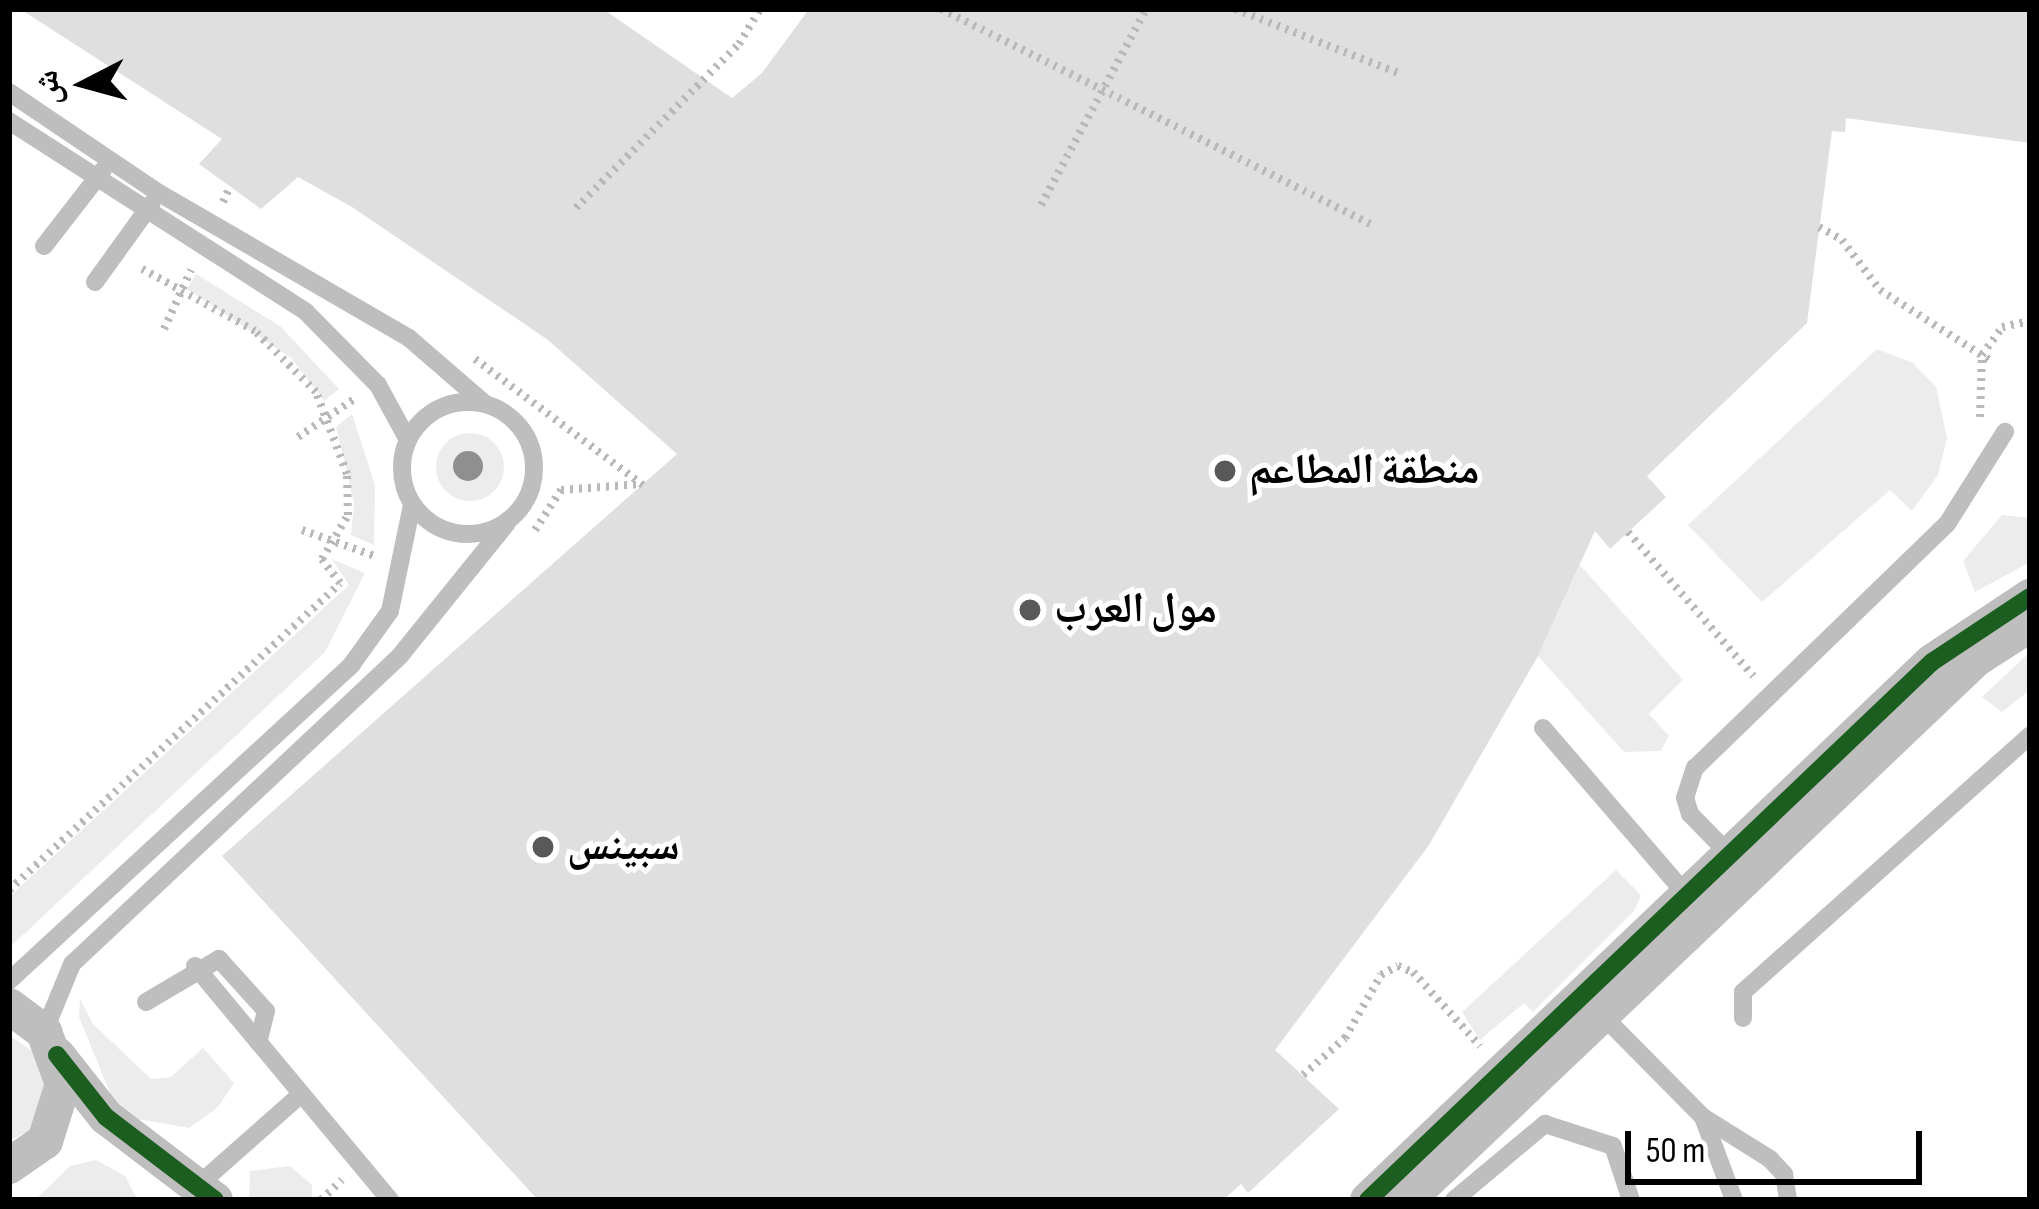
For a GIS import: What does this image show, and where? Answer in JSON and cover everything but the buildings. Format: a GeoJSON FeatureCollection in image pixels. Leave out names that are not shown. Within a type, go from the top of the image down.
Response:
{"type":"FeatureCollection","features":[{"type":"Feature","properties":{"kind":"street"},"geometry":{"type":"LineString","coordinates":[[1367,1200],[1696,907],[1932,662],[2030,597]]}},
{"type":"Feature","properties":{"kind":"street"},"geometry":{"type":"LineString","coordinates":[[1740,864],[1976,659],[2030,624]]}},
{"type":"Feature","properties":{"kind":"street"},"geometry":{"type":"LineString","coordinates":[[1406,1200],[1604,1017],[1696,907]]}},
{"type":"Feature","properties":{"kind":"street"},"geometry":{"type":"LineString","coordinates":[[9,1006],[51,1043],[106,1118],[195,1196]]}},
{"type":"Feature","properties":{"kind":"street"},"geometry":{"type":"LineString","coordinates":[[9,1166],[44,1141],[59,1114],[51,1043]]}},
{"type":"Feature","properties":{"kind":"street"},"geometry":{"type":"LineString","coordinates":[[44,1141],[106,1141],[195,1196]]}},
{"type":"Feature","properties":{"kind":"lane"},"geometry":{"type":"LineString","coordinates":[[9,92],[104,169],[145,212],[306,312],[378,385],[408,440]]}},
{"type":"Feature","properties":{"kind":"lane"},"geometry":{"type":"LineString","coordinates":[[9,121],[159,193],[409,338],[484,404],[520,426],[535,466],[523,507],[399,656],[73,964],[51,1043]]}},
{"type":"Feature","properties":{"kind":"lane"},"geometry":{"type":"LineString","coordinates":[[44,247],[104,169]]}},
{"type":"Feature","properties":{"kind":"lane"},"geometry":{"type":"LineString","coordinates":[[95,282],[159,193]]}},
{"type":"Feature","properties":{"kind":"lane"},"geometry":{"type":"LineString","coordinates":[[9,981],[352,664],[391,610],[412,505],[402,461],[408,440],[440,408],[484,404]]}},
{"type":"Feature","properties":{"kind":"lane"},"geometry":{"type":"LineString","coordinates":[[1740,864],[1690,814],[1687,782],[1947,524],[2005,432]]}},
{"type":"Feature","properties":{"kind":"lane"},"geometry":{"type":"LineString","coordinates":[[412,505],[446,531],[488,532],[507,523]]}},
{"type":"Feature","properties":{"kind":"lane"},"geometry":{"type":"LineString","coordinates":[[1544,728],[1696,907]]}},
{"type":"Feature","properties":{"kind":"lane"},"geometry":{"type":"LineString","coordinates":[[1743,1018],[1743,992],[2030,735]]}},
{"type":"Feature","properties":{"kind":"lane"},"geometry":{"type":"LineString","coordinates":[[146,1001],[195,966],[219,959],[261,1005],[268,1025],[258,1042],[390,1200]]}},
{"type":"Feature","properties":{"kind":"lane"},"geometry":{"type":"LineString","coordinates":[[1604,1017],[1703,1117],[1770,1159],[1784,1174],[1787,1200]]}},
{"type":"Feature","properties":{"kind":"lane"},"geometry":{"type":"LineString","coordinates":[[195,1196],[300,1095]]}},
{"type":"Feature","properties":{"kind":"lane"},"geometry":{"type":"LineString","coordinates":[[1703,1117],[1734,1200]]}},
{"type":"Feature","properties":{"kind":"lane"},"geometry":{"type":"LineString","coordinates":[[1454,1200],[1544,1124],[1612,1145],[1631,1200]]}},
{"type":"Feature","properties":{"kind":"path"},"geometry":{"type":"LineString","coordinates":[[576,208],[739,44],[760,9]]}},
{"type":"Feature","properties":{"kind":"path"},"geometry":{"type":"LineString","coordinates":[[941,9],[1371,224]]}},
{"type":"Feature","properties":{"kind":"path"},"geometry":{"type":"LineString","coordinates":[[1041,205],[1146,9]]}},
{"type":"Feature","properties":{"kind":"path"},"geometry":{"type":"LineString","coordinates":[[1235,9],[1401,74]]}},
{"type":"Feature","properties":{"kind":"path"},"geometry":{"type":"LineString","coordinates":[[1820,227],[1842,240],[1880,290],[1987,358]]}},
{"type":"Feature","properties":{"kind":"path"},"geometry":{"type":"LineString","coordinates":[[9,890],[340,584],[322,559],[348,515],[347,474],[316,392],[255,331],[142,269]]}},
{"type":"Feature","properties":{"kind":"path"},"geometry":{"type":"LineString","coordinates":[[1979,428],[1987,358],[2002,327],[2030,321]]}},
{"type":"Feature","properties":{"kind":"path"},"geometry":{"type":"LineString","coordinates":[[1628,532],[1770,695]]}},
{"type":"Feature","properties":{"kind":"path"},"geometry":{"type":"LineString","coordinates":[[1756,678],[1773,664]]}},
{"type":"Feature","properties":{"kind":"path"},"geometry":{"type":"LineString","coordinates":[[1303,1075],[1345,1038],[1381,975],[1397,966],[1414,972],[1479,1047],[1494,1034]]}},
{"type":"Feature","properties":{"kind":"shaded area"},"geometry":{"type":"Polygon","coordinates":[[[196,274],[280,326],[339,389],[324,401],[291,358],[187,289],[196,274]]]}},
{"type":"Feature","properties":{"kind":"shaded area"},"geometry":{"type":"Polygon","coordinates":[[[1877,349],[1913,363],[1936,387],[1947,438],[1938,475],[1912,511],[1890,490],[1762,602],[1688,525],[1877,349]]]}},
{"type":"Feature","properties":{"kind":"shaded area"},"geometry":{"type":"Polygon","coordinates":[[[352,414],[375,485],[374,545],[351,535],[354,503],[336,427],[352,414]]]}},
{"type":"Feature","properties":{"kind":"shaded area"},"geometry":{"type":"Polygon","coordinates":[[[470,433],[494,443],[504,467],[494,491],[470,501],[446,491],[436,467],[446,443],[470,433]]]}},
{"type":"Feature","properties":{"kind":"shaded area"},"geometry":{"type":"Polygon","coordinates":[[[2002,515],[2030,518],[2030,562],[1975,592],[1963,561],[2002,515]]]}},
{"type":"Feature","properties":{"kind":"shaded area"},"geometry":{"type":"Polygon","coordinates":[[[332,559],[365,573],[325,652],[9,948],[9,897],[349,585],[332,559]]]}},
{"type":"Feature","properties":{"kind":"shaded area"},"geometry":{"type":"Polygon","coordinates":[[[1580,565],[1683,680],[1649,714],[1669,736],[1661,751],[1624,752],[1538,656],[1580,565]]]}},
{"type":"Feature","properties":{"kind":"shaded area"},"geometry":{"type":"Polygon","coordinates":[[[2030,652],[2030,690],[2002,712],[1982,697],[2030,652]]]}},
{"type":"Feature","properties":{"kind":"shaded area"},"geometry":{"type":"Polygon","coordinates":[[[1616,870],[1641,895],[1634,911],[1533,1012],[1524,1003],[1480,1040],[1462,1012],[1616,870]]]}},
{"type":"Feature","properties":{"kind":"shaded area"},"geometry":{"type":"Polygon","coordinates":[[[80,999],[93,1024],[151,1079],[171,1077],[203,1048],[234,1083],[218,1107],[189,1128],[137,1119],[113,1100],[79,1017],[80,999]]]}},
{"type":"Feature","properties":{"kind":"shaded area"},"geometry":{"type":"Polygon","coordinates":[[[9,1035],[35,1053],[48,1079],[32,1129],[9,1141],[9,1035]]]}},
{"type":"Feature","properties":{"kind":"shaded area"},"geometry":{"type":"Polygon","coordinates":[[[96,1160],[125,1176],[138,1200],[35,1200],[70,1166],[96,1160]]]}},
{"type":"Feature","properties":{"kind":"shaded area"},"geometry":{"type":"Polygon","coordinates":[[[290,1166],[312,1185],[312,1200],[249,1200],[250,1171],[290,1166]]]}},
{"type":"Feature","properties":{"kind":"cycle path"},"geometry":{"type":"LineString","coordinates":[[1368,1200],[1932,662],[2030,597]]}},
{"type":"Feature","properties":{"kind":"cycle path"},"geometry":{"type":"LineString","coordinates":[[57,1055],[106,1117],[215,1200]]}},
{"type":"Feature","properties":{"kind":"place","name":"منطقة المطاعم"},"geometry":{"type":"Point","coordinates":[1225,471]}},
{"type":"Feature","properties":{"kind":"place","name":"مول العرب"},"geometry":{"type":"Point","coordinates":[1030,610]}},
{"type":"Feature","properties":{"kind":"place","name":"سبينس"},"geometry":{"type":"Point","coordinates":[543,847]}}]}
